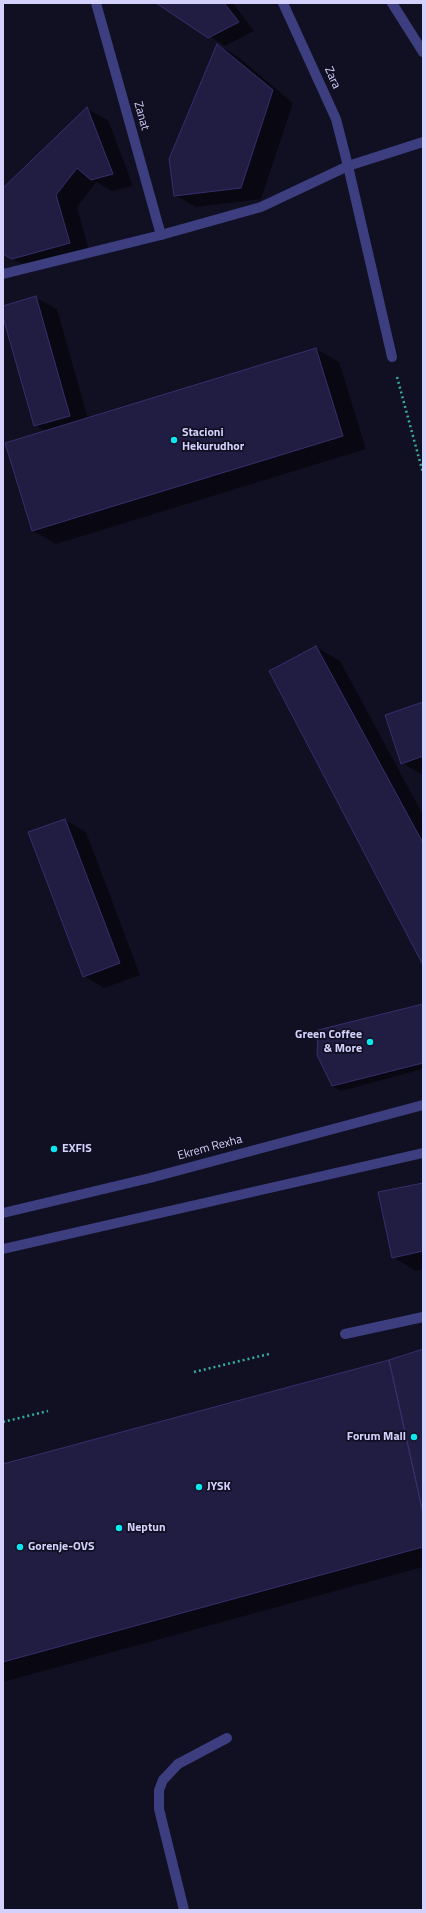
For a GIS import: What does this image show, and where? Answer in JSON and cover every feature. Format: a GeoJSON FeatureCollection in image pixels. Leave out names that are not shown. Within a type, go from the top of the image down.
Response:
{"type":"FeatureCollection","features":[{"type":"Feature","properties":{"kind":"street","name":"Zanat"},"geometry":{"type":"LineString","coordinates":[[96,3],[161,236]]}},
{"type":"Feature","properties":{"kind":"street","name":"Zara"},"geometry":{"type":"LineString","coordinates":[[283,3],[336,120],[392,357]]}},
{"type":"Feature","properties":{"kind":"street"},"geometry":{"type":"LineString","coordinates":[[392,3],[423,52]]}},
{"type":"Feature","properties":{"kind":"street"},"geometry":{"type":"LineString","coordinates":[[3,274],[161,236],[261,207],[348,166],[423,142]]}},
{"type":"Feature","properties":{"kind":"street","name":"Ekrem Rexha"},"geometry":{"type":"LineString","coordinates":[[3,1213],[150,1178],[423,1105]]}},
{"type":"Feature","properties":{"kind":"street"},"geometry":{"type":"LineString","coordinates":[[3,1249],[423,1153]]}},
{"type":"Feature","properties":{"kind":"street"},"geometry":{"type":"LineString","coordinates":[[345,1334],[423,1317]]}},
{"type":"Feature","properties":{"kind":"street"},"geometry":{"type":"LineString","coordinates":[[184,1910],[160,1815],[158,1803],[159,1790],[163,1780],[178,1764],[227,1738]]}},
{"type":"Feature","properties":{"kind":"path"},"geometry":{"type":"LineString","coordinates":[[392,357],[423,473]]}},
{"type":"Feature","properties":{"kind":"path"},"geometry":{"type":"LineString","coordinates":[[194,1372],[269,1354]]}},
{"type":"Feature","properties":{"kind":"path"},"geometry":{"type":"LineString","coordinates":[[3,1422],[48,1411]]}},
{"type":"Feature","properties":{"kind":"building"},"geometry":{"type":"Polygon","coordinates":[[[156,3],[224,3],[239,22],[208,38],[156,3]]]}},
{"type":"Feature","properties":{"kind":"building"},"geometry":{"type":"Polygon","coordinates":[[[217,44],[273,90],[241,188],[174,196],[169,159],[217,44]]]}},
{"type":"Feature","properties":{"kind":"building"},"geometry":{"type":"Polygon","coordinates":[[[87,107],[113,174],[91,180],[77,168],[56,195],[70,243],[12,259],[3,254],[3,188],[87,107]]]}},
{"type":"Feature","properties":{"kind":"building"},"geometry":{"type":"Polygon","coordinates":[[[36,296],[70,416],[34,426],[3,317],[3,306],[36,296]]]}},
{"type":"Feature","properties":{"kind":"building","name":"Stacioni Hekurudhor"},"geometry":{"type":"Polygon","coordinates":[[[316,348],[343,436],[32,531],[5,443],[316,348]]]}},
{"type":"Feature","properties":{"kind":"building"},"geometry":{"type":"Polygon","coordinates":[[[316,646],[423,843],[423,965],[269,671],[316,646]]]}},
{"type":"Feature","properties":{"kind":"building"},"geometry":{"type":"Polygon","coordinates":[[[423,702],[423,756],[401,764],[385,715],[423,702]]]}},
{"type":"Feature","properties":{"kind":"building"},"geometry":{"type":"Polygon","coordinates":[[[65,819],[120,963],[83,977],[28,832],[65,819]]]}},
{"type":"Feature","properties":{"kind":"building","name":"Green Coffee & More"},"geometry":{"type":"Polygon","coordinates":[[[423,1004],[423,1063],[332,1086],[317,1055],[318,1030],[423,1004]]]}},
{"type":"Feature","properties":{"kind":"building"},"geometry":{"type":"Polygon","coordinates":[[[423,1183],[423,1251],[392,1258],[378,1192],[423,1183]]]}},
{"type":"Feature","properties":{"kind":"building","name":"Forum Mall"},"geometry":{"type":"Polygon","coordinates":[[[423,1349],[423,1513],[389,1360],[423,1349]]]}},
{"type":"Feature","properties":{"kind":"building"},"geometry":{"type":"Polygon","coordinates":[[[389,1360],[423,1513],[423,1547],[3,1662],[3,1464],[389,1360]]]}},
{"type":"Feature","properties":{"kind":"place","name":"Stacioni Hekurudhor"},"geometry":{"type":"Point","coordinates":[174,440]}},
{"type":"Feature","properties":{"kind":"place","name":"Green Coffee & More"},"geometry":{"type":"Point","coordinates":[370,1042]}},
{"type":"Feature","properties":{"kind":"place","name":"EXFIS"},"geometry":{"type":"Point","coordinates":[54,1149]}},
{"type":"Feature","properties":{"kind":"place","name":"Forum Mall"},"geometry":{"type":"Point","coordinates":[414,1437]}},
{"type":"Feature","properties":{"kind":"place","name":"JYSK"},"geometry":{"type":"Point","coordinates":[199,1487]}},
{"type":"Feature","properties":{"kind":"place","name":"Neptun"},"geometry":{"type":"Point","coordinates":[119,1528]}},
{"type":"Feature","properties":{"kind":"place","name":"Gorenje-OVS"},"geometry":{"type":"Point","coordinates":[20,1547]}}]}
